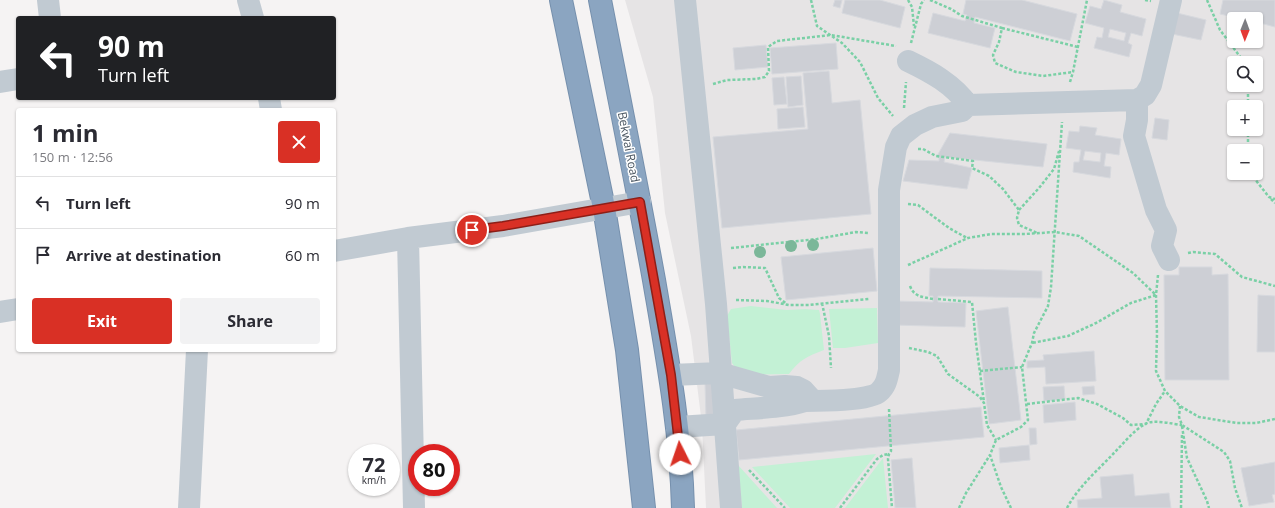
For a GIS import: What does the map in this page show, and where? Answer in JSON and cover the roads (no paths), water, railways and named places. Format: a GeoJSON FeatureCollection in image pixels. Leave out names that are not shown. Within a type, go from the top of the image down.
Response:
{"type":"FeatureCollection","features":[{"type":"Feature","properties":{"kind":"highway"},"geometry":{"type":"LineString","coordinates":[[561,0],[604,208],[627,350],[644,508]]}},
{"type":"Feature","properties":{"kind":"highway","name":"Bekwai Road"},"geometry":{"type":"LineString","coordinates":[[600,0],[640,202],[671,375],[678,427],[683,508]]}},
{"type":"Feature","properties":{"kind":"street"},"geometry":{"type":"LineString","coordinates":[[48,0],[50,16]]}},
{"type":"Feature","properties":{"kind":"street"},"geometry":{"type":"LineString","coordinates":[[248,0],[252,16]]}},
{"type":"Feature","properties":{"kind":"street"},"geometry":{"type":"LineString","coordinates":[[684,0],[716,304],[731,508]]}},
{"type":"Feature","properties":{"kind":"street"},"geometry":{"type":"LineString","coordinates":[[725,424],[735,410],[772,407],[805,401],[854,399],[878,394],[886,384],[889,370],[889,190],[896,147],[901,136],[915,125],[932,117],[962,111],[968,105],[1137,100],[1144,95],[1151,85],[1170,0]]}},
{"type":"Feature","properties":{"kind":"street"},"geometry":{"type":"LineString","coordinates":[[903,54],[933,73],[960,94],[968,105]]}},
{"type":"Feature","properties":{"kind":"street"},"geometry":{"type":"LineString","coordinates":[[0,82],[16,79]]}},
{"type":"Feature","properties":{"kind":"street"},"geometry":{"type":"LineString","coordinates":[[1137,100],[1137,120],[1134,136],[1156,210],[1166,230],[1162,246],[1169,260]]}},
{"type":"Feature","properties":{"kind":"street"},"geometry":{"type":"LineString","coordinates":[[336,251],[408,238],[503,226],[640,202]]}},
{"type":"Feature","properties":{"kind":"street"},"geometry":{"type":"LineString","coordinates":[[408,238],[414,508]]}},
{"type":"Feature","properties":{"kind":"street"},"geometry":{"type":"LineString","coordinates":[[0,312],[16,309]]}},
{"type":"Feature","properties":{"kind":"street"},"geometry":{"type":"LineString","coordinates":[[189,508],[197,352]]}},
{"type":"Feature","properties":{"kind":"street"},"geometry":{"type":"LineString","coordinates":[[671,375],[720,373],[769,387],[785,386],[803,390],[813,401]]}},
{"type":"Feature","properties":{"kind":"street"},"geometry":{"type":"LineString","coordinates":[[678,427],[725,424]]}}]}
